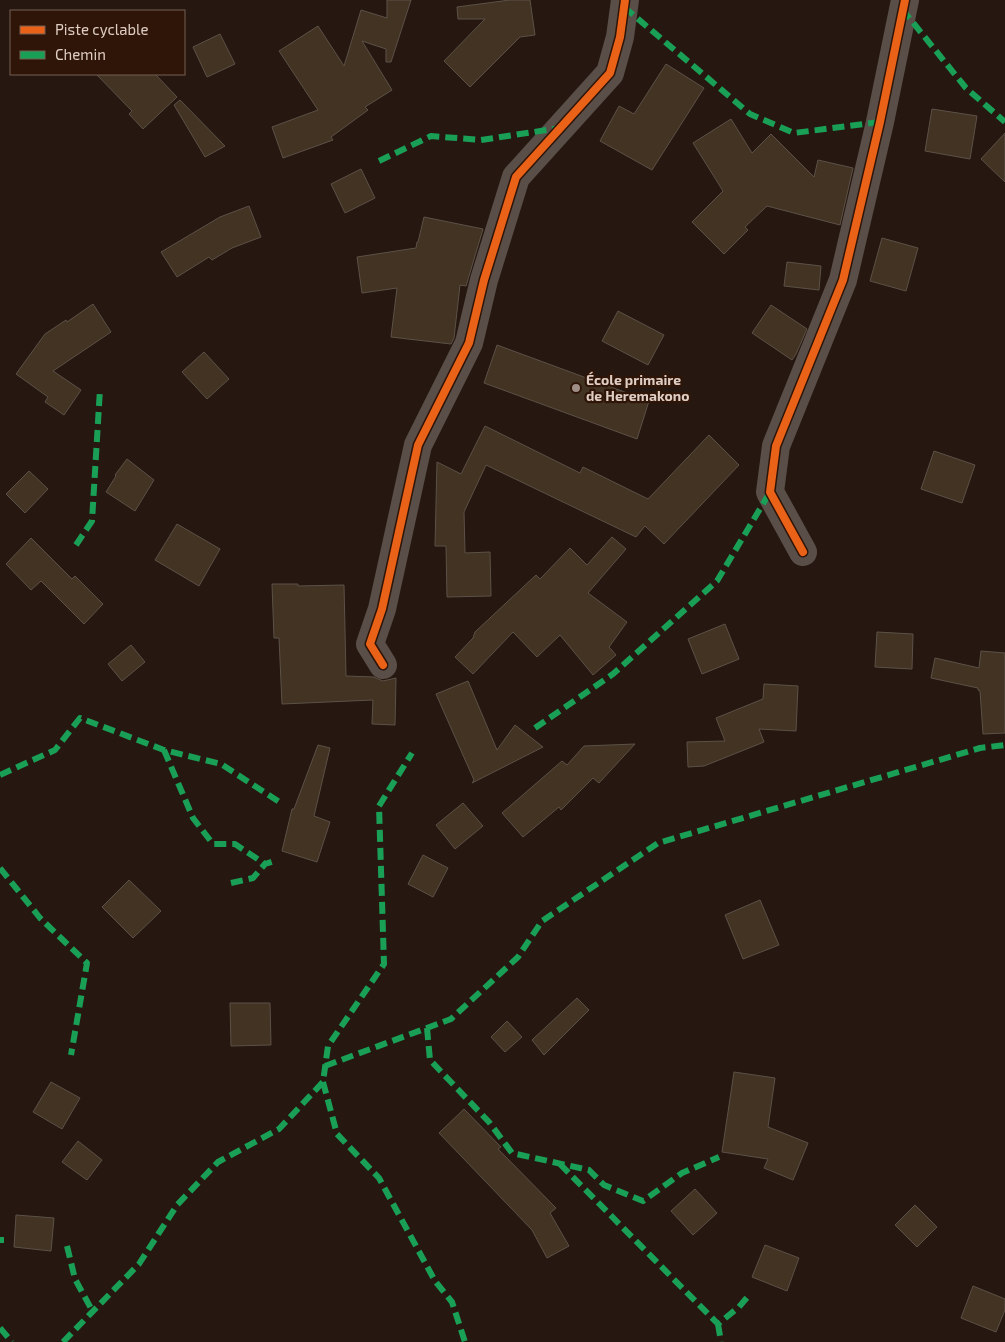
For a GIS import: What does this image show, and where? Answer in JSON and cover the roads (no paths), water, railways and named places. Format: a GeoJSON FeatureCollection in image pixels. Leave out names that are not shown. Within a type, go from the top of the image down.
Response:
{"type":"FeatureCollection","features":[{"type":"Feature","properties":{"kind":"street"},"geometry":{"type":"LineString","coordinates":[[383,665],[370,644],[382,609],[418,445],[469,343],[484,280],[516,177],[610,73],[620,37],[625,0]]}},
{"type":"Feature","properties":{"kind":"street"},"geometry":{"type":"LineString","coordinates":[[803,552],[770,492],[776,446],[843,280],[880,122],[905,0]]}},
{"type":"Feature","properties":{"kind":"place","name":"École primaire de Heremakono"},"geometry":{"type":"Point","coordinates":[576,388]}}]}
